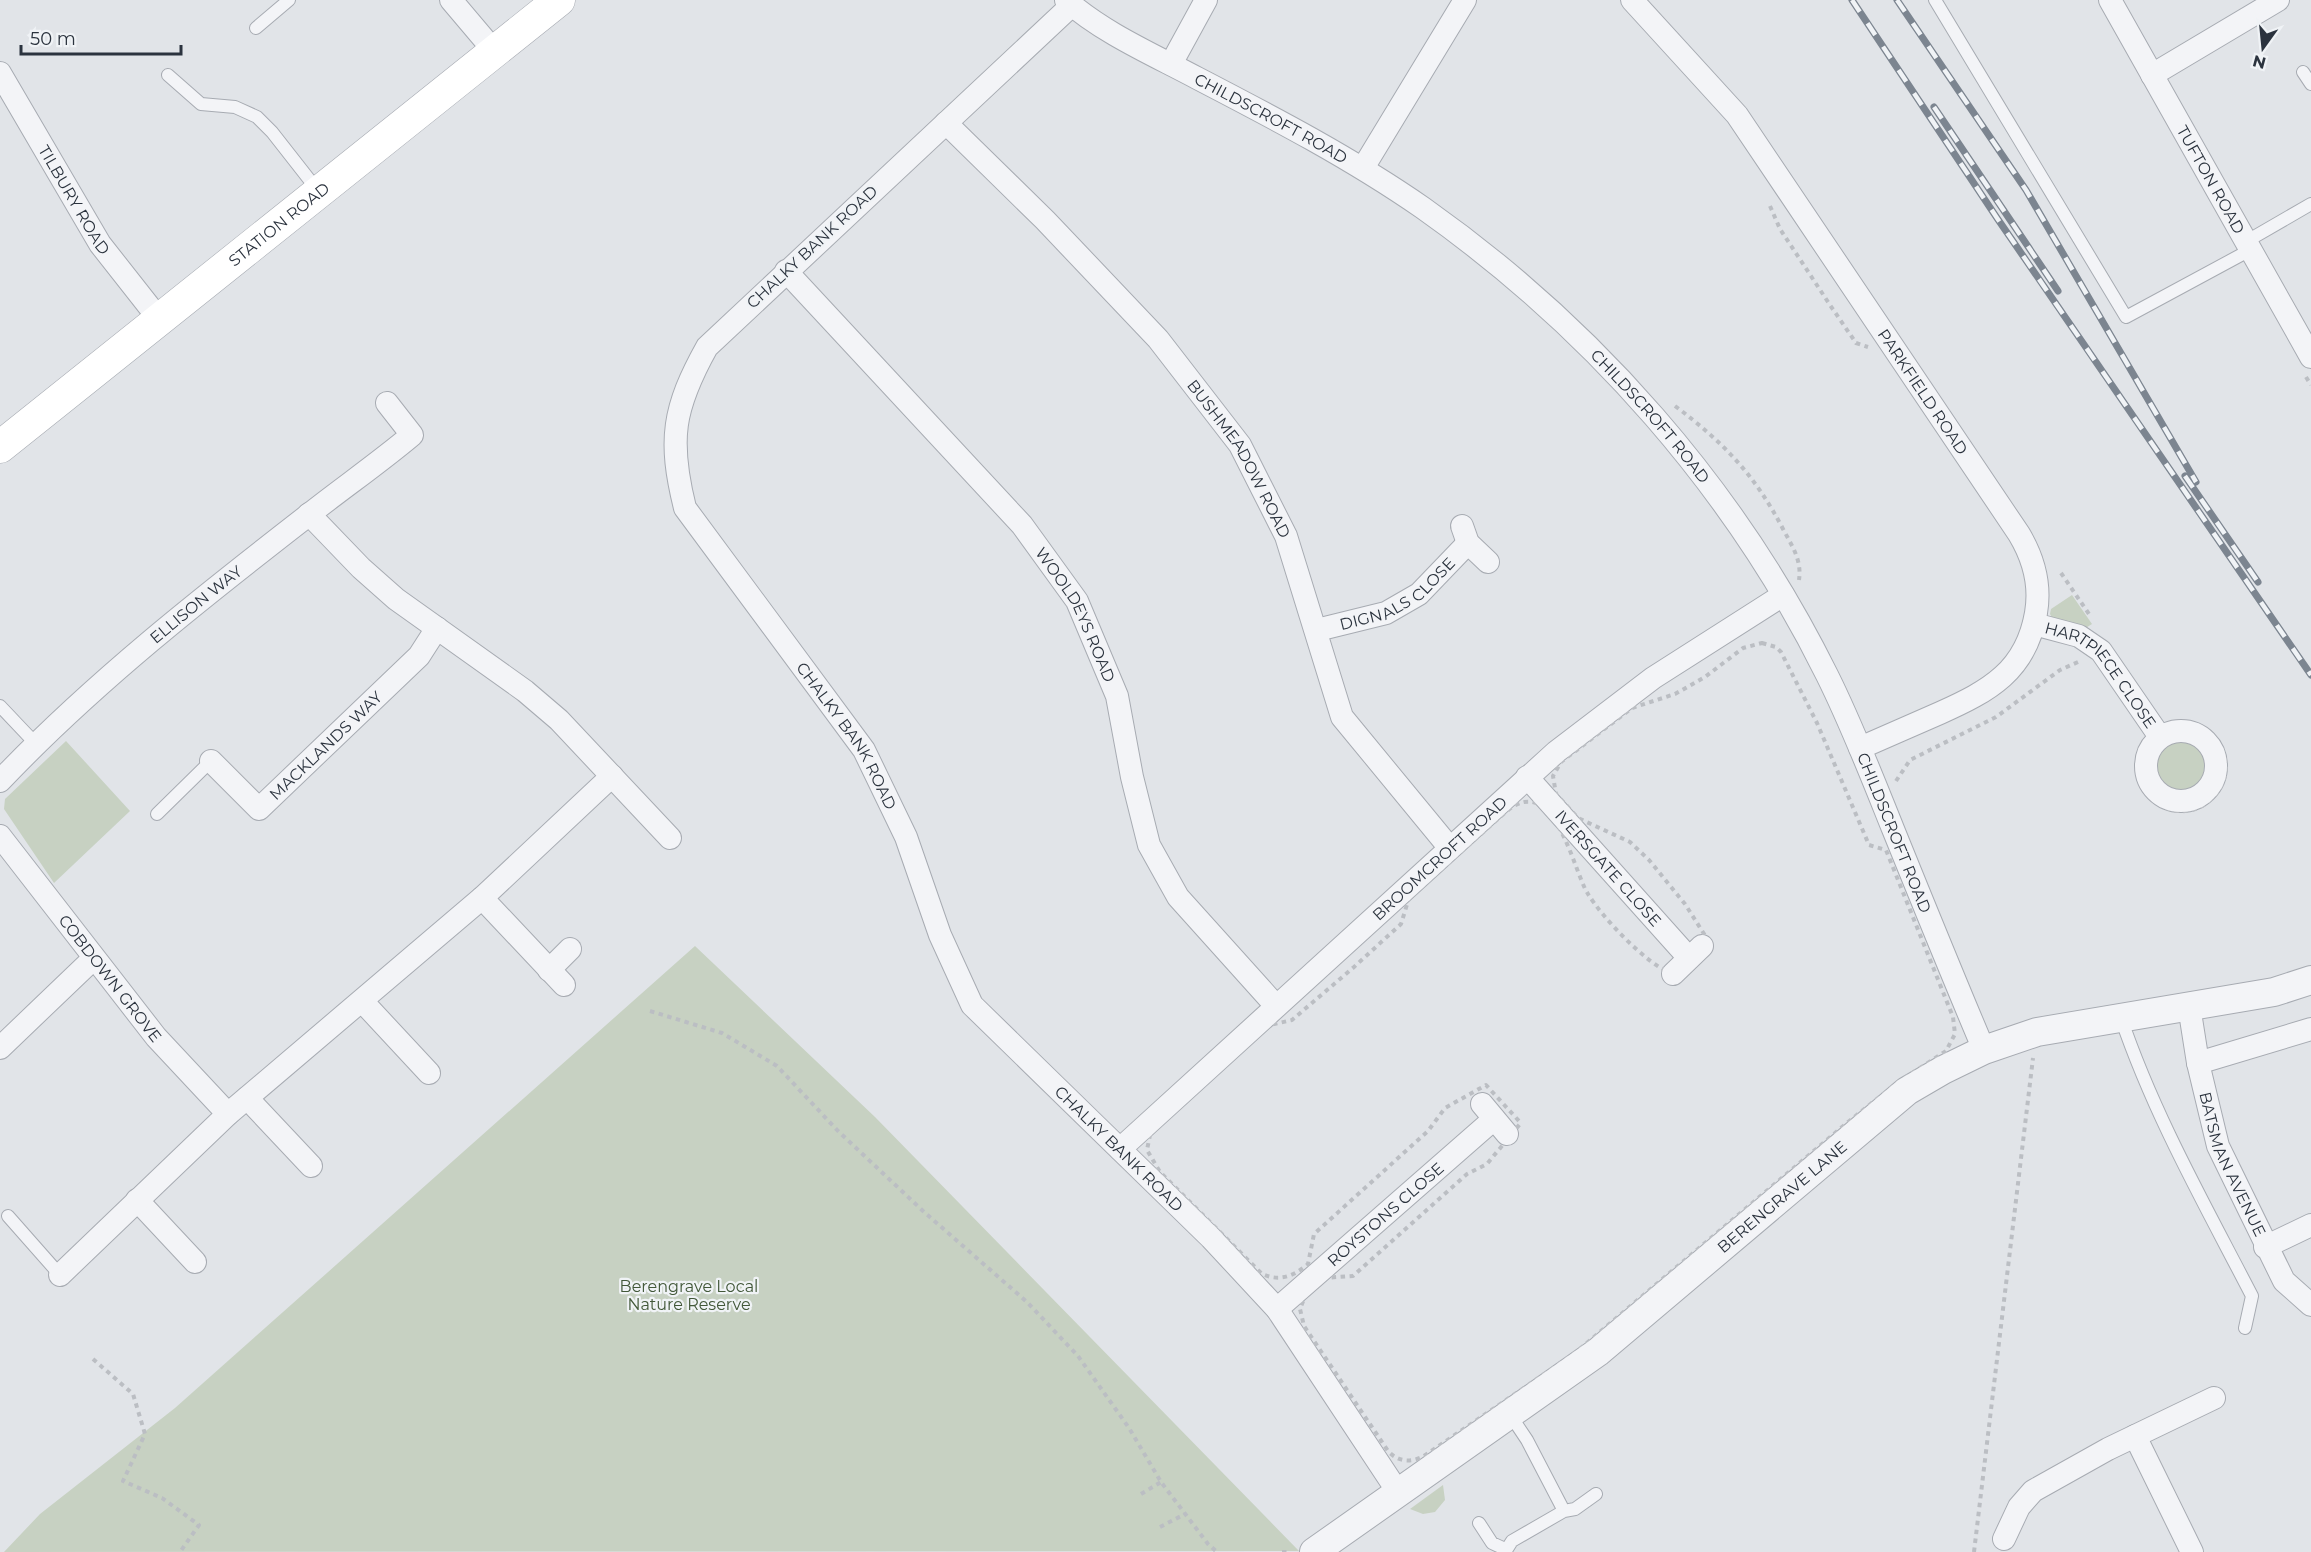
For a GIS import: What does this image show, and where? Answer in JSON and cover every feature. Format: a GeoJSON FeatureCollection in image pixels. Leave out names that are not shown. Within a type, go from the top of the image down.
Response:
{"type":"FeatureCollection","features":[{"type":"Feature","properties":{"kind":"main road","name":"STATION ROAD"},"geometry":{"type":"LineString","coordinates":[[0,447],[559,0]]}},
{"type":"Feature","properties":{"kind":"street"},"geometry":{"type":"LineString","coordinates":[[451,0],[495,52]]}},
{"type":"Feature","properties":{"kind":"street"},"geometry":{"type":"LineString","coordinates":[[1171,64],[1206,0]]}},
{"type":"Feature","properties":{"kind":"street"},"geometry":{"type":"LineString","coordinates":[[1363,168],[1465,0]]}},
{"type":"Feature","properties":{"kind":"street","name":"PARKFIELD ROAD"},"geometry":{"type":"LineString","coordinates":[[1632,0],[1737,115],[2030,553],[2037,578],[2034,624],[2028,642],[2015,664],[1993,687],[1979,696],[1860,747]]}},
{"type":"Feature","properties":{"kind":"street","name":"TUFTON ROAD"},"geometry":{"type":"LineString","coordinates":[[2110,0],[2250,245],[2304,330],[2311,357]]}},
{"type":"Feature","properties":{"kind":"street","name":"CHILDSCROFT ROAD"},"geometry":{"type":"LineString","coordinates":[[1069,2],[1119,36],[1363,168],[1437,219],[1513,276],[1608,365],[1652,414],[1712,489],[1753,546],[1827,674],[1860,747],[1984,1050]]}},
{"type":"Feature","properties":{"kind":"street","name":"CHALKY BANK ROAD"},"geometry":{"type":"LineString","coordinates":[[1069,2],[946,123],[707,347],[686,385],[675,429],[676,473],[685,508],[864,750],[906,837],[940,935],[972,1005],[1211,1238],[1276,1309],[1398,1492]]}},
{"type":"Feature","properties":{"kind":"street"},"geometry":{"type":"LineString","coordinates":[[2152,75],[2267,3]]}},
{"type":"Feature","properties":{"kind":"street","name":"TILBURY ROAD"},"geometry":{"type":"LineString","coordinates":[[0,73],[100,244],[159,319]]}},
{"type":"Feature","properties":{"kind":"street","name":"BUSHMEADOW ROAD"},"geometry":{"type":"LineString","coordinates":[[946,123],[1045,220],[1158,339],[1240,444],[1286,536],[1317,630],[1342,717],[1449,847]]}},
{"type":"Feature","properties":{"kind":"street","name":"WOOLDEYS ROAD"},"geometry":{"type":"LineString","coordinates":[[786,271],[1022,525],[1077,601],[1117,696],[1132,777],[1149,845],[1178,897],[1276,1006]]}},
{"type":"Feature","properties":{"kind":"street","name":"ELLISON WAY"},"geometry":{"type":"LineString","coordinates":[[0,781],[36,744],[120,668],[309,514],[412,435],[387,403]]}},
{"type":"Feature","properties":{"kind":"street"},"geometry":{"type":"LineString","coordinates":[[309,514],[361,568],[396,599],[525,691],[559,720],[670,838]]}},
{"type":"Feature","properties":{"kind":"street","name":"DIGNALS CLOSE"},"geometry":{"type":"LineString","coordinates":[[1317,630],[1386,613],[1419,594],[1465,535],[1488,562]]}},
{"type":"Feature","properties":{"kind":"street","name":"BROOMCROFT ROAD"},"geometry":{"type":"LineString","coordinates":[[1120,1149],[1449,847],[1589,725],[1645,684],[1783,595]]}},
{"type":"Feature","properties":{"kind":"street","name":"HARTPIECE CLOSE"},"geometry":{"type":"LineString","coordinates":[[2034,624],[2079,636],[2102,651],[2157,733]]}},
{"type":"Feature","properties":{"kind":"street","name":"MACKLANDS WAY"},"geometry":{"type":"LineString","coordinates":[[210,761],[259,810],[419,656],[437,628]]}},
{"type":"Feature","properties":{"kind":"street"},"geometry":{"type":"LineString","coordinates":[[60,1275],[228,1114],[482,898],[612,776]]}},
{"type":"Feature","properties":{"kind":"street","name":"IVERSGATE CLOSE"},"geometry":{"type":"LineString","coordinates":[[1527,777],[1693,953]]}},
{"type":"Feature","properties":{"kind":"street","name":"COBDOWN GROVE"},"geometry":{"type":"LineString","coordinates":[[0,836],[93,959],[156,1037],[228,1114]]}},
{"type":"Feature","properties":{"kind":"street"},"geometry":{"type":"LineString","coordinates":[[482,898],[556,977],[570,949]]}},
{"type":"Feature","properties":{"kind":"street"},"geometry":{"type":"LineString","coordinates":[[1673,974],[1693,953]]}},
{"type":"Feature","properties":{"kind":"street"},"geometry":{"type":"LineString","coordinates":[[0,1048],[93,959]]}},
{"type":"Feature","properties":{"kind":"street","name":"BERENGRAVE LANE"},"geometry":{"type":"LineString","coordinates":[[1314,1552],[1511,1416],[1598,1352],[1907,1091],[1943,1070],[1984,1050],[2037,1032],[2274,992],[2311,980]]}},
{"type":"Feature","properties":{"kind":"street"},"geometry":{"type":"LineString","coordinates":[[362,1001],[429,1073]]}},
{"type":"Feature","properties":{"kind":"street","name":"BATSMAN AVENUE"},"geometry":{"type":"LineString","coordinates":[[2189,1006],[2198,1063],[2218,1146],[2265,1247],[2284,1281],[2311,1305]]}},
{"type":"Feature","properties":{"kind":"street"},"geometry":{"type":"LineString","coordinates":[[2198,1063],[2311,1029]]}},
{"type":"Feature","properties":{"kind":"street"},"geometry":{"type":"LineString","coordinates":[[247,1098],[311,1166]]}},
{"type":"Feature","properties":{"kind":"street","name":"ROYSTONS CLOSE"},"geometry":{"type":"LineString","coordinates":[[1276,1309],[1494,1119]]}},
{"type":"Feature","properties":{"kind":"street"},"geometry":{"type":"LineString","coordinates":[[137,1200],[195,1262]]}},
{"type":"Feature","properties":{"kind":"street"},"geometry":{"type":"LineString","coordinates":[[2265,1247],[2311,1225]]}},
{"type":"Feature","properties":{"kind":"street"},"geometry":{"type":"LineString","coordinates":[[2004,1539],[2017,1510],[2033,1491],[2135,1436],[2214,1398]]}},
{"type":"Feature","properties":{"kind":"street"},"geometry":{"type":"LineString","coordinates":[[2135,1436],[2192,1552]]}},
{"type":"Feature","properties":{"kind":"lane"},"geometry":{"type":"LineString","coordinates":[[256,28],[289,0]]}},
{"type":"Feature","properties":{"kind":"lane"},"geometry":{"type":"LineString","coordinates":[[1935,0],[2126,317],[2250,245],[2311,204]]}},
{"type":"Feature","properties":{"kind":"lane"},"geometry":{"type":"LineString","coordinates":[[2303,72],[2311,84]]}},
{"type":"Feature","properties":{"kind":"lane"},"geometry":{"type":"LineString","coordinates":[[168,75],[201,104],[235,107],[256,117],[272,132],[320,193]]}},
{"type":"Feature","properties":{"kind":"lane"},"geometry":{"type":"LineString","coordinates":[[0,706],[36,744]]}},
{"type":"Feature","properties":{"kind":"lane"},"geometry":{"type":"LineString","coordinates":[[158,814],[210,761]]}},
{"type":"Feature","properties":{"kind":"lane"},"geometry":{"type":"LineString","coordinates":[[2121,1017],[2142,1076],[2192,1182],[2252,1296],[2245,1328]]}},
{"type":"Feature","properties":{"kind":"lane"},"geometry":{"type":"LineString","coordinates":[[8,1216],[60,1275]]}},
{"type":"Feature","properties":{"kind":"lane"},"geometry":{"type":"LineString","coordinates":[[1511,1416],[1527,1440],[1564,1511]]}},
{"type":"Feature","properties":{"kind":"lane"},"geometry":{"type":"LineString","coordinates":[[1479,1523],[1492,1543],[1505,1551],[1512,1541],[1564,1511],[1575,1509],[1596,1494]]}},
{"type":"Feature","properties":{"kind":"path"},"geometry":{"type":"LineString","coordinates":[[1767,196],[1780,230],[1856,343],[1879,350]]}},
{"type":"Feature","properties":{"kind":"path"},"geometry":{"type":"LineString","coordinates":[[2061,573],[2095,623]]}},
{"type":"Feature","properties":{"kind":"path"},"geometry":{"type":"LineString","coordinates":[[1758,644],[1776,647],[1786,660],[1817,723],[1869,845],[1886,850],[1953,1017],[1956,1031],[1952,1043],[1946,1051],[1898,1083],[1848,1122],[1561,1364],[1424,1456],[1411,1461],[1395,1458],[1304,1326],[1300,1313],[1301,1302],[1308,1289],[1321,1278],[1353,1276],[1467,1174],[1487,1164],[1515,1131],[1519,1121],[1487,1085],[1450,1105],[1441,1112],[1428,1131],[1314,1234],[1308,1264],[1292,1275],[1279,1278],[1262,1274],[1160,1172],[1148,1153],[1151,1130],[1266,1026],[1292,1020],[1354,967],[1401,924],[1409,898],[1507,811],[1520,803],[1542,807],[1562,829],[1587,893],[1612,925],[1639,951],[1669,973],[1693,953],[1706,938],[1685,904],[1635,846],[1578,818],[1556,794],[1553,785],[1555,771],[1566,758],[1632,708],[1649,705],[1680,691],[1705,677],[1743,648],[1758,644]]}},
{"type":"Feature","properties":{"kind":"path"},"geometry":{"type":"LineString","coordinates":[[1889,780],[1893,786],[1910,760],[1996,717],[2063,668],[2085,659]]}},
{"type":"Feature","properties":{"kind":"path"},"geometry":{"type":"LineString","coordinates":[[2198,725],[2210,733],[2222,749],[2226,762],[2224,778],[2209,802],[2191,810],[2175,810],[2160,806],[2149,797],[2140,784],[2138,773],[2157,733],[2198,725]]}},
{"type":"Feature","properties":{"kind":"path"},"geometry":{"type":"LineString","coordinates":[[650,1011],[722,1033],[777,1066],[838,1131],[923,1211],[1027,1302],[1078,1356],[1129,1428],[1161,1482],[1217,1552]]}},
{"type":"Feature","properties":{"kind":"path"},"geometry":{"type":"LineString","coordinates":[[1974,1552],[2037,1032]]}},
{"type":"Feature","properties":{"kind":"path"},"geometry":{"type":"LineString","coordinates":[[93,1359],[133,1394],[145,1434],[123,1480],[162,1498],[199,1525],[180,1552]]}},
{"type":"Feature","properties":{"kind":"path"},"geometry":{"type":"LineString","coordinates":[[1141,1494],[1161,1482]]}},
{"type":"Feature","properties":{"kind":"path"},"geometry":{"type":"LineString","coordinates":[[1160,1527],[1185,1514]]}},
{"type":"Feature","properties":{"kind":"path"},"geometry":{"type":"LineString","coordinates":[[1282,1552],[1291,1552]]}},
{"type":"Feature","properties":{"kind":"green space"},"geometry":{"type":"Polygon","coordinates":[[[2072,595],[2092,624],[2081,631],[2052,618],[2050,614],[2051,609],[2072,595]]]}},
{"type":"Feature","properties":{"kind":"green space"},"geometry":{"type":"Polygon","coordinates":[[[2181,738],[2192,740],[2205,751],[2210,767],[2208,778],[2197,791],[2181,796],[2170,794],[2157,783],[2152,767],[2154,756],[2165,743],[2181,738]]]}},
{"type":"Feature","properties":{"kind":"green space"},"geometry":{"type":"Polygon","coordinates":[[[66,741],[130,811],[54,883],[4,809],[5,799],[66,741]]]}},
{"type":"Feature","properties":{"kind":"green space","name":"Berengrave Local Nature Reserve"},"geometry":{"type":"Polygon","coordinates":[[[695,946],[875,1117],[1299,1551],[4,1552],[40,1514],[175,1408],[695,946]]]}},
{"type":"Feature","properties":{"kind":"green space"},"geometry":{"type":"Polygon","coordinates":[[[1443,1485],[1445,1500],[1435,1512],[1423,1514],[1410,1509],[1443,1485]]]}},
{"type":"Feature","properties":{"kind":"railway"},"geometry":{"type":"LineString","coordinates":[[1852,0],[1997,218],[2311,675]]}},
{"type":"Feature","properties":{"kind":"railway"},"geometry":{"type":"LineString","coordinates":[[1897,0],[2026,190],[2196,482]]}},
{"type":"Feature","properties":{"kind":"railway"},"geometry":{"type":"LineString","coordinates":[[1934,107],[2058,291]]}},
{"type":"Feature","properties":{"kind":"railway"},"geometry":{"type":"LineString","coordinates":[[2185,476],[2258,582]]}}]}
